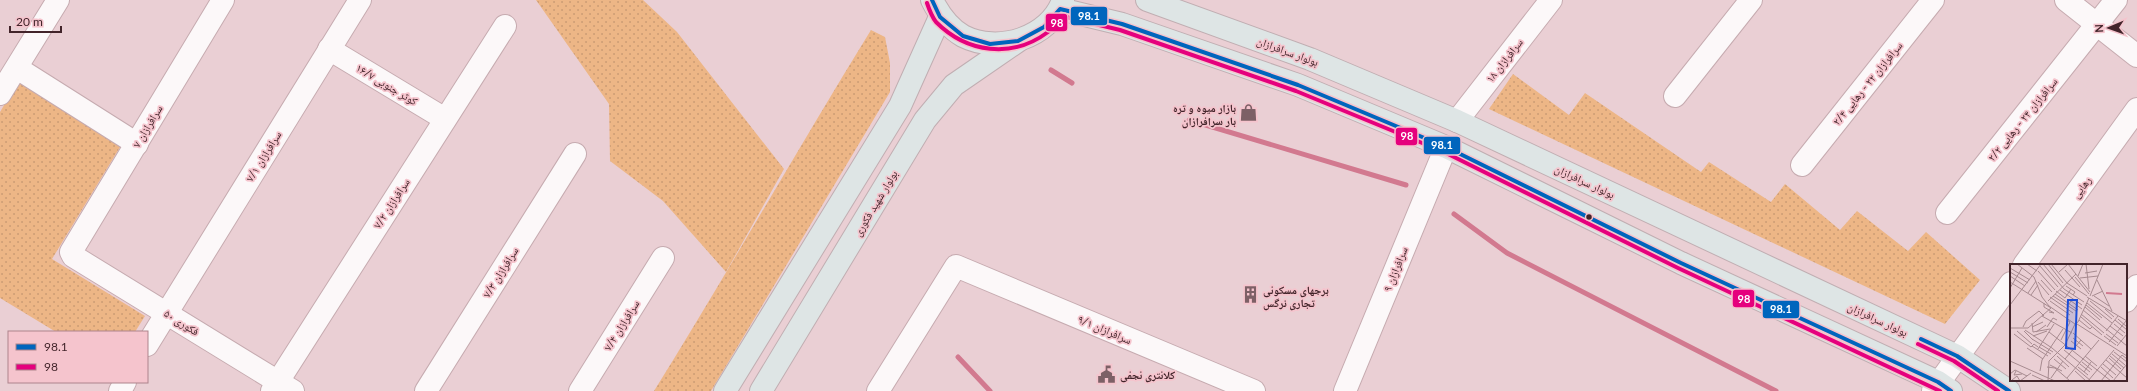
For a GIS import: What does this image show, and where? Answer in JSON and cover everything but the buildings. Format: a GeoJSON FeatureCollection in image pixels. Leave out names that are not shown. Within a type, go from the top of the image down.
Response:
{"type":"FeatureCollection","features":[{"type":"Feature","properties":{"kind":"main road","name":"بولوار سرافرازان"},"geometry":{"type":"LineString","coordinates":[[1150,1],[1310,59],[1457,121],[1957,356],[2008,391]]}},
{"type":"Feature","properties":{"kind":"main road","name":"بولوار شهید فکوری"},"geometry":{"type":"LineString","coordinates":[[761,391],[925,120],[954,86],[1018,41],[1044,27],[1061,5]]}},
{"type":"Feature","properties":{"kind":"main road"},"geometry":{"type":"LineString","coordinates":[[1061,5],[1122,24],[1298,84],[1446,147],[1941,388]]}},
{"type":"Feature","properties":{"kind":"main road"},"geometry":{"type":"LineString","coordinates":[[725,391],[900,106],[936,9],[963,36],[990,44],[1018,41]]}},
{"type":"Feature","properties":{"kind":"street"},"geometry":{"type":"LineString","coordinates":[[0,94],[58,0]]}},
{"type":"Feature","properties":{"kind":"street","name":"سرافرازان ۷/۱"},"geometry":{"type":"LineString","coordinates":[[148,343],[360,0]]}},
{"type":"Feature","properties":{"kind":"street","name":"سرافرازان ۱۸"},"geometry":{"type":"LineString","coordinates":[[1457,121],[1550,0]]}},
{"type":"Feature","properties":{"kind":"street"},"geometry":{"type":"LineString","coordinates":[[1675,96],[1751,0]]}},
{"type":"Feature","properties":{"kind":"street","name":"سرافرازان ۲۲ - رهایی ۲/۴"},"geometry":{"type":"LineString","coordinates":[[1802,165],[1933,0]]}},
{"type":"Feature","properties":{"kind":"street"},"geometry":{"type":"LineString","coordinates":[[2066,0],[2137,56]]}},
{"type":"Feature","properties":{"kind":"street","name":"سرافرازان ۲۴ - رهایی ۲/۲"},"geometry":{"type":"LineString","coordinates":[[1947,213],[2116,0]]}},
{"type":"Feature","properties":{"kind":"street","name":"سرافرازان ۷"},"geometry":{"type":"LineString","coordinates":[[71,252],[137,144],[220,1]]}},
{"type":"Feature","properties":{"kind":"street","name":"سرافرازان ۷/۲"},"geometry":{"type":"LineString","coordinates":[[281,388],[445,119],[505,26]]}},
{"type":"Feature","properties":{"kind":"street","name":"کوثر جنوبی ۱۶/۷"},"geometry":{"type":"LineString","coordinates":[[329,49],[445,119]]}},
{"type":"Feature","properties":{"kind":"street"},"geometry":{"type":"LineString","coordinates":[[17,68],[137,144]]}},
{"type":"Feature","properties":{"kind":"street","name":"رهایی"},"geometry":{"type":"LineString","coordinates":[[2025,264],[2137,109]]}},
{"type":"Feature","properties":{"kind":"street","name":"سرافرازان ۹"},"geometry":{"type":"LineString","coordinates":[[1345,391],[1446,147]]}},
{"type":"Feature","properties":{"kind":"street","name":"سرافرازان ۷/۳"},"geometry":{"type":"LineString","coordinates":[[426,391],[575,154]]}},
{"type":"Feature","properties":{"kind":"street","name":"فکوری ۵۰"},"geometry":{"type":"LineString","coordinates":[[71,252],[73,256],[167,312],[281,388]]}},
{"type":"Feature","properties":{"kind":"street","name":"سرافرازان ۷/۴"},"geometry":{"type":"LineString","coordinates":[[580,391],[663,258]]}},
{"type":"Feature","properties":{"kind":"street","name":"سرافرازان ۹/۱"},"geometry":{"type":"LineString","coordinates":[[878,391],[956,266],[1254,391]]}},
{"type":"Feature","properties":{"kind":"street"},"geometry":{"type":"LineString","coordinates":[[1941,388],[1957,356],[2010,284]]}},
{"type":"Feature","properties":{"kind":"street"},"geometry":{"type":"LineString","coordinates":[[2127,300],[2137,286]]}},
{"type":"Feature","properties":{"kind":"shaded area"},"geometry":{"type":"Polygon","coordinates":[[[536,0],[643,0],[677,32],[784,169],[726,272],[663,201],[610,161],[609,104],[536,0]]]}},
{"type":"Feature","properties":{"kind":"shaded area"},"geometry":{"type":"Polygon","coordinates":[[[871,30],[885,37],[890,63],[890,92],[711,391],[654,391],[816,120],[871,30]]]}},
{"type":"Feature","properties":{"kind":"shaded area"},"geometry":{"type":"Polygon","coordinates":[[[25,70],[128,134],[52,259],[145,316],[136,331],[54,331],[0,298],[0,112],[25,70]]]}},
{"type":"Feature","properties":{"kind":"shaded area"},"geometry":{"type":"Polygon","coordinates":[[[1513,74],[1569,115],[1585,93],[1701,172],[1709,162],[1771,202],[1785,184],[1840,230],[1857,211],[1908,251],[1926,232],[1980,280],[1945,324],[1489,109],[1513,74]]]}},
{"type":"Feature","properties":{"kind":"waterway"},"geometry":{"type":"LineString","coordinates":[[1051,70],[1072,83]]}},
{"type":"Feature","properties":{"kind":"waterway"},"geometry":{"type":"LineString","coordinates":[[1189,120],[1406,185]]}},
{"type":"Feature","properties":{"kind":"waterway"},"geometry":{"type":"LineString","coordinates":[[1454,214],[1507,253],[1776,391]]}},
{"type":"Feature","properties":{"kind":"waterway"},"geometry":{"type":"LineString","coordinates":[[958,357],[990,391]]}},
{"type":"Feature","properties":{"kind":"transit line","name":"98.1"},"geometry":{"type":"LineString","coordinates":[[932,0],[940,17],[963,36],[990,44],[1018,41],[1044,27],[1060,9],[1122,24],[1298,85],[1446,147],[1681,263],[1938,382],[1951,391]]}},
{"type":"Feature","properties":{"kind":"transit line","name":"98"},"geometry":{"type":"LineString","coordinates":[[927,3],[936,22],[948,32],[976,46],[990,49],[1005,49],[1020,46],[1034,41],[1048,32],[1062,16],[1120,30],[1296,91],[1444,152],[1678,268],[1940,391]]}},
{"type":"Feature","properties":{"kind":"transit line","name":"98.1"},"geometry":{"type":"LineString","coordinates":[[1921,339],[1957,356],[2009,391]]}},
{"type":"Feature","properties":{"kind":"transit line","name":"98"},"geometry":{"type":"LineString","coordinates":[[1918,344],[1954,361],[1998,391]]}},
{"type":"Feature","properties":{"kind":"place","name":"بازار میوه و تره بار سرافرازان"},"geometry":{"type":"Point","coordinates":[1249,113]}},
{"type":"Feature","properties":{"kind":"place","name":"برجهای مسکونی تجاری نرگس"},"geometry":{"type":"Point","coordinates":[1250,295]}},
{"type":"Feature","properties":{"kind":"place","name":"کلانتری نجفی"},"geometry":{"type":"Point","coordinates":[1107,374]}}]}
